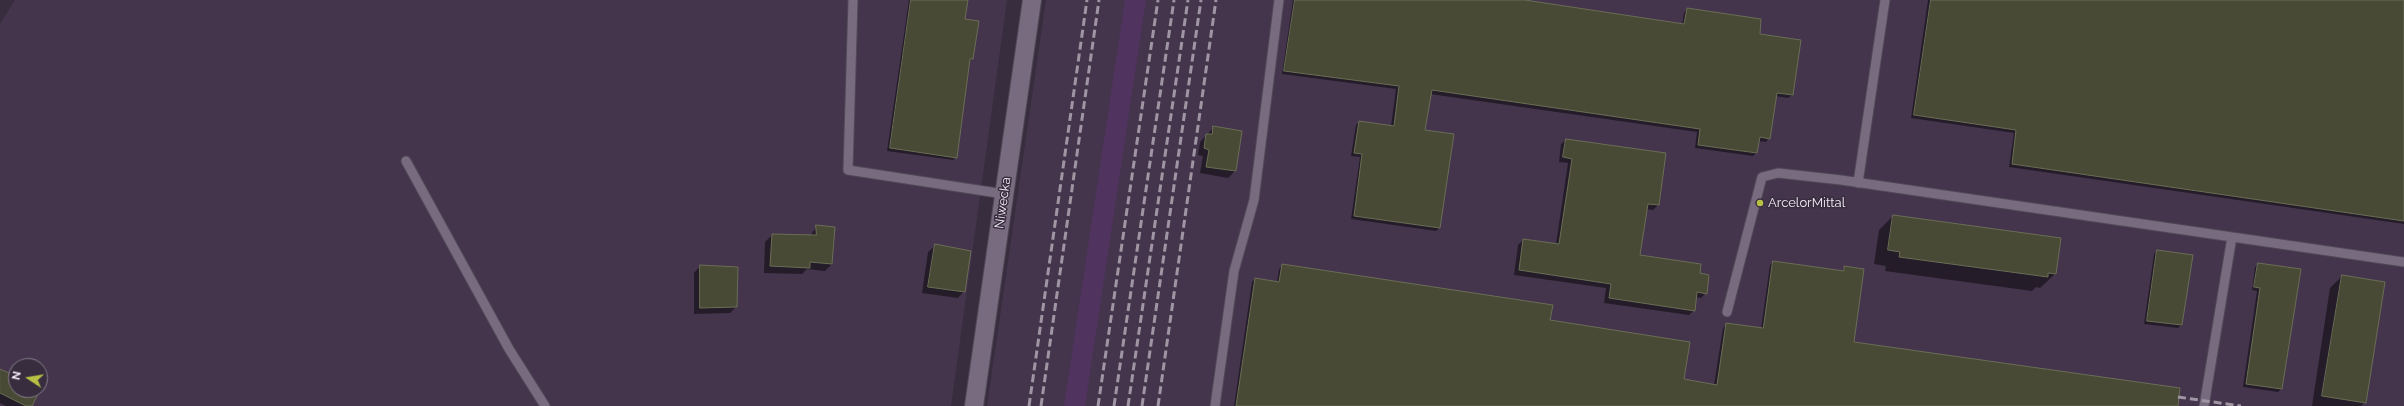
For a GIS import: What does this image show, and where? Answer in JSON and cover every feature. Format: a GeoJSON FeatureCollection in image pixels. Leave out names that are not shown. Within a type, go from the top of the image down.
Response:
{"type":"FeatureCollection","features":[{"type":"Feature","properties":{"kind":"street","name":"Niwecka"},"geometry":{"type":"LineString","coordinates":[[974,406],[1032,0]]}},
{"type":"Feature","properties":{"kind":"lane"},"geometry":{"type":"LineString","coordinates":[[853,0],[848,170],[1004,194]]}},
{"type":"Feature","properties":{"kind":"lane"},"geometry":{"type":"LineString","coordinates":[[1215,406],[1234,272],[1254,200],[1278,0]]}},
{"type":"Feature","properties":{"kind":"lane"},"geometry":{"type":"LineString","coordinates":[[1858,183],[1885,0]]}},
{"type":"Feature","properties":{"kind":"lane"},"geometry":{"type":"LineString","coordinates":[[406,161],[509,349],[545,406]]}},
{"type":"Feature","properties":{"kind":"lane"},"geometry":{"type":"LineString","coordinates":[[1727,312],[1762,177],[1778,173],[1858,183],[2404,262]]}},
{"type":"Feature","properties":{"kind":"lane"},"geometry":{"type":"LineString","coordinates":[[2204,406],[2232,237]]}},
{"type":"Feature","properties":{"kind":"shaded area"},"geometry":{"type":"Polygon","coordinates":[[[15,0],[1007,0],[951,406],[0,406],[0,24],[15,0]]]}},
{"type":"Feature","properties":{"kind":"shaded area","name":"ArcelorMittal"},"geometry":{"type":"Polygon","coordinates":[[[1046,0],[2404,0],[2404,406],[987,406],[1046,0]]]}},
{"type":"Feature","properties":{"kind":"shaded area"},"geometry":{"type":"Polygon","coordinates":[[[1125,0],[1146,0],[1085,406],[1064,406],[1125,0]]]}},
{"type":"Feature","properties":{"kind":"building"},"geometry":{"type":"Polygon","coordinates":[[[911,0],[968,0],[965,19],[979,21],[973,59],[970,59],[957,158],[890,148],[911,0]]]}},
{"type":"Feature","properties":{"kind":"building"},"geometry":{"type":"Polygon","coordinates":[[[1295,0],[1525,0],[1684,24],[1687,8],[1761,19],[1760,34],[1801,40],[1793,95],[1777,93],[1770,139],[1760,137],[1757,153],[1698,145],[1700,129],[1432,90],[1425,130],[1454,134],[1440,228],[1354,216],[1362,154],[1354,153],[1359,121],[1394,126],[1399,86],[1284,71],[1295,0]]]}},
{"type":"Feature","properties":{"kind":"building"},"geometry":{"type":"Polygon","coordinates":[[[1931,0],[2404,0],[2404,221],[2012,164],[2016,130],[1914,115],[1931,0]]]}},
{"type":"Feature","properties":{"kind":"building"},"geometry":{"type":"Polygon","coordinates":[[[1213,126],[1242,131],[1236,171],[1206,167],[1209,150],[1204,148],[1206,134],[1212,134],[1213,126]]]}},
{"type":"Feature","properties":{"kind":"building"},"geometry":{"type":"Polygon","coordinates":[[[1566,139],[1666,153],[1659,205],[1648,204],[1640,255],[1701,264],[1700,273],[1709,275],[1707,294],[1697,292],[1695,311],[1609,298],[1611,284],[1519,270],[1523,239],[1559,244],[1572,159],[1563,157],[1566,139]]]}},
{"type":"Feature","properties":{"kind":"building"},"geometry":{"type":"Polygon","coordinates":[[[1893,215],[2061,238],[2056,274],[2048,273],[2048,277],[1899,257],[1900,252],[1888,250],[1893,215]]]}},
{"type":"Feature","properties":{"kind":"building"},"geometry":{"type":"Polygon","coordinates":[[[816,225],[835,227],[832,264],[810,262],[810,268],[770,266],[772,234],[816,235],[816,225]]]}},
{"type":"Feature","properties":{"kind":"building"},"geometry":{"type":"Polygon","coordinates":[[[935,244],[971,251],[965,292],[928,287],[935,244]]]}},
{"type":"Feature","properties":{"kind":"building"},"geometry":{"type":"Polygon","coordinates":[[[2157,250],[2193,255],[2182,325],[2147,321],[2157,250]]]}},
{"type":"Feature","properties":{"kind":"building"},"geometry":{"type":"Polygon","coordinates":[[[1773,261],[1844,271],[1844,266],[1864,269],[1854,342],[2180,388],[2178,406],[1236,406],[1255,278],[1279,282],[1282,264],[1553,305],[1550,320],[1690,342],[1684,379],[1717,385],[1726,323],[1763,328],[1773,261]]]}},
{"type":"Feature","properties":{"kind":"building"},"geometry":{"type":"Polygon","coordinates":[[[2258,263],[2301,269],[2282,389],[2246,384],[2260,288],[2254,287],[2258,263]]]}},
{"type":"Feature","properties":{"kind":"building"},"geometry":{"type":"Polygon","coordinates":[[[700,265],[738,267],[737,307],[700,308],[700,265]]]}},
{"type":"Feature","properties":{"kind":"building"},"geometry":{"type":"Polygon","coordinates":[[[2342,275],[2385,282],[2366,403],[2322,396],[2342,275]]]}},
{"type":"Feature","properties":{"kind":"building"},"geometry":{"type":"Polygon","coordinates":[[[0,369],[8,372],[8,397],[0,393],[0,369]]]}},
{"type":"Feature","properties":{"kind":"building"},"geometry":{"type":"Polygon","coordinates":[[[10,398],[36,398],[32,406],[26,406],[10,398]]]}},
{"type":"Feature","properties":{"kind":"railway"},"geometry":{"type":"LineString","coordinates":[[1029,406],[1087,0]]}},
{"type":"Feature","properties":{"kind":"railway"},"geometry":{"type":"LineString","coordinates":[[1041,406],[1099,0]]}},
{"type":"Feature","properties":{"kind":"railway"},"geometry":{"type":"LineString","coordinates":[[1098,406],[1158,0]]}},
{"type":"Feature","properties":{"kind":"railway"},"geometry":{"type":"LineString","coordinates":[[1114,406],[1174,0]]}},
{"type":"Feature","properties":{"kind":"railway"},"geometry":{"type":"LineString","coordinates":[[1128,406],[1188,0]]}},
{"type":"Feature","properties":{"kind":"railway"},"geometry":{"type":"LineString","coordinates":[[1142,406],[1201,0]]}},
{"type":"Feature","properties":{"kind":"railway"},"geometry":{"type":"LineString","coordinates":[[1158,406],[1216,0]]}},
{"type":"Feature","properties":{"kind":"railway"},"geometry":{"type":"LineString","coordinates":[[2178,397],[2241,406]]}},
{"type":"Feature","properties":{"kind":"place","name":"ArcelorMittal"},"geometry":{"type":"Point","coordinates":[1760,203]}}]}
